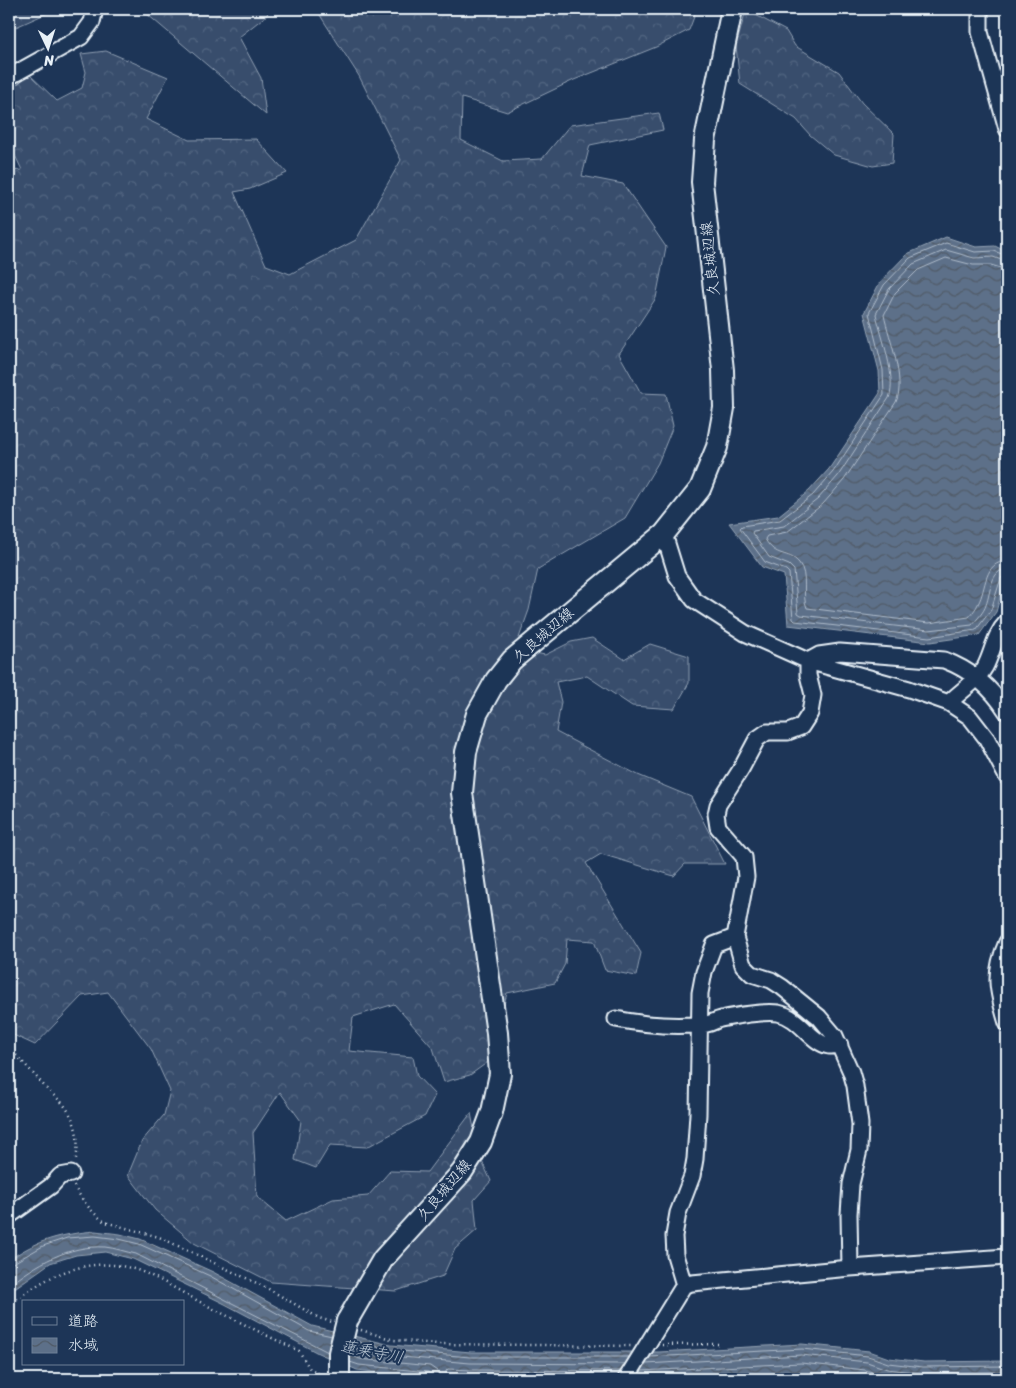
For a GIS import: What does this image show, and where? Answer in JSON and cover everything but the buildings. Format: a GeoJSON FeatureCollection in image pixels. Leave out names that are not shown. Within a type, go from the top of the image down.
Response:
{"type":"FeatureCollection","features":[{"type":"Feature","properties":{"kind":"main road","name":"久良城辺線"},"geometry":{"type":"LineString","coordinates":[[334,1378],[347,1324],[383,1259],[462,1172],[481,1142],[492,1112],[500,1074],[498,1033],[462,793],[466,752],[477,714],[496,680],[512,660],[664,534],[700,489],[717,447],[724,408],[723,370],[702,182],[705,140],[732,9]]}},
{"type":"Feature","properties":{"kind":"street"},"geometry":{"type":"LineString","coordinates":[[9,77],[81,37],[92,22],[95,9]]}},
{"type":"Feature","properties":{"kind":"street"},"geometry":{"type":"LineString","coordinates":[[980,9],[980,32],[1007,129]]}},
{"type":"Feature","properties":{"kind":"street"},"geometry":{"type":"LineString","coordinates":[[664,534],[677,576],[694,600],[745,632],[808,661],[900,686],[949,703],[970,717],[987,738],[1007,777]]}},
{"type":"Feature","properties":{"kind":"street"},"geometry":{"type":"LineString","coordinates":[[949,703],[978,677],[985,668],[995,639],[1007,622]]}},
{"type":"Feature","properties":{"kind":"street"},"geometry":{"type":"LineString","coordinates":[[808,661],[819,655],[840,652],[944,660],[958,665],[978,677],[1007,712]]}},
{"type":"Feature","properties":{"kind":"street"},"geometry":{"type":"LineString","coordinates":[[808,661],[808,675],[813,695],[810,713],[802,727],[788,732],[767,732],[757,739],[718,805],[716,814],[718,827],[744,857],[746,877],[735,937],[743,965],[752,974],[771,980],[782,987],[819,1017],[835,1036],[851,1072],[855,1086],[860,1124],[859,1150],[851,1184],[849,1214],[850,1268]]}},
{"type":"Feature","properties":{"kind":"street"},"geometry":{"type":"LineString","coordinates":[[684,1285],[675,1256],[674,1236],[678,1213],[692,1176],[695,1159],[698,1114],[700,993],[704,972],[714,945],[735,937]]}},
{"type":"Feature","properties":{"kind":"street"},"geometry":{"type":"LineString","coordinates":[[1007,942],[998,962],[998,980],[1001,1002],[1007,1023]]}},
{"type":"Feature","properties":{"kind":"street"},"geometry":{"type":"LineString","coordinates":[[616,1019],[654,1025],[699,1024],[710,1023],[720,1019],[778,1014],[795,1020],[827,1046],[840,1045]]}},
{"type":"Feature","properties":{"kind":"street"},"geometry":{"type":"LineString","coordinates":[[9,1216],[52,1186],[60,1176],[71,1174]]}},
{"type":"Feature","properties":{"kind":"street"},"geometry":{"type":"LineString","coordinates":[[626,1379],[684,1285],[692,1282],[1007,1257]]}},
{"type":"Feature","properties":{"kind":"path"},"geometry":{"type":"LineString","coordinates":[[9,1048],[48,1090],[62,1102],[72,1116],[78,1140],[76,1159],[71,1174],[72,1182],[80,1196],[97,1217],[105,1222],[159,1236],[265,1287],[318,1318],[347,1324],[394,1340],[437,1344],[645,1348],[718,1344]]}},
{"type":"Feature","properties":{"kind":"path"},"geometry":{"type":"LineString","coordinates":[[9,1306],[46,1278],[72,1269],[97,1264],[114,1265],[144,1273],[299,1351],[310,1370],[334,1378]]}},
{"type":"Feature","properties":{"kind":"green space"},"geometry":{"type":"Polygon","coordinates":[[[9,9],[53,9],[9,30],[9,9]]]}},
{"type":"Feature","properties":{"kind":"green space"},"geometry":{"type":"Polygon","coordinates":[[[141,9],[269,9],[267,15],[239,37],[261,78],[266,115],[141,9]]]}},
{"type":"Feature","properties":{"kind":"green space"},"geometry":{"type":"Polygon","coordinates":[[[316,9],[697,9],[689,30],[656,47],[574,80],[507,112],[462,98],[461,140],[503,161],[542,159],[570,125],[659,113],[663,130],[590,145],[582,176],[623,184],[666,247],[656,298],[619,354],[641,393],[666,394],[673,426],[658,463],[625,518],[538,569],[529,610],[515,649],[545,655],[571,642],[592,638],[624,659],[650,644],[689,656],[689,683],[674,709],[632,706],[587,676],[556,682],[561,702],[556,732],[638,775],[691,797],[725,864],[685,864],[674,876],[601,854],[586,863],[641,953],[636,976],[605,970],[594,941],[567,939],[565,964],[555,983],[507,993],[501,1016],[506,1049],[470,1075],[444,1082],[433,1048],[394,1004],[353,1017],[349,1051],[413,1057],[417,1076],[435,1095],[425,1116],[367,1147],[330,1145],[316,1168],[295,1160],[301,1121],[280,1092],[253,1133],[257,1197],[286,1221],[333,1199],[368,1196],[390,1171],[427,1172],[471,1113],[479,1155],[491,1181],[474,1200],[477,1230],[455,1249],[443,1276],[396,1291],[271,1282],[194,1243],[155,1210],[128,1175],[142,1141],[164,1115],[170,1091],[151,1049],[108,992],[82,996],[35,1045],[9,1033],[9,171],[22,170],[9,143],[9,92],[29,74],[57,101],[82,88],[86,72],[81,54],[106,51],[168,77],[146,119],[189,140],[256,139],[287,173],[250,189],[234,192],[266,265],[290,274],[356,240],[401,160],[359,76],[316,9]]]}},
{"type":"Feature","properties":{"kind":"green space"},"geometry":{"type":"Polygon","coordinates":[[[746,10],[786,31],[795,46],[839,72],[862,103],[894,134],[892,163],[873,166],[834,155],[810,135],[796,119],[740,84],[736,46],[746,10]]]}},
{"type":"Feature","properties":{"kind":"water"},"geometry":{"type":"Polygon","coordinates":[[[946,237],[976,247],[995,246],[1007,252],[1007,572],[996,612],[979,635],[930,642],[788,625],[784,575],[762,567],[729,523],[778,516],[809,491],[829,469],[880,393],[879,371],[864,313],[880,282],[907,254],[946,237]]]}},
{"type":"Feature","properties":{"kind":"water","name":"蓮乗寺川"},"geometry":{"type":"Polygon","coordinates":[[[95,1231],[140,1239],[213,1272],[312,1326],[391,1345],[471,1352],[659,1352],[802,1344],[869,1351],[889,1358],[924,1362],[1007,1361],[1007,1379],[471,1379],[400,1375],[357,1370],[318,1353],[225,1304],[133,1259],[105,1252],[76,1255],[50,1263],[9,1292],[9,1260],[29,1247],[50,1239],[95,1231]]]}}]}
